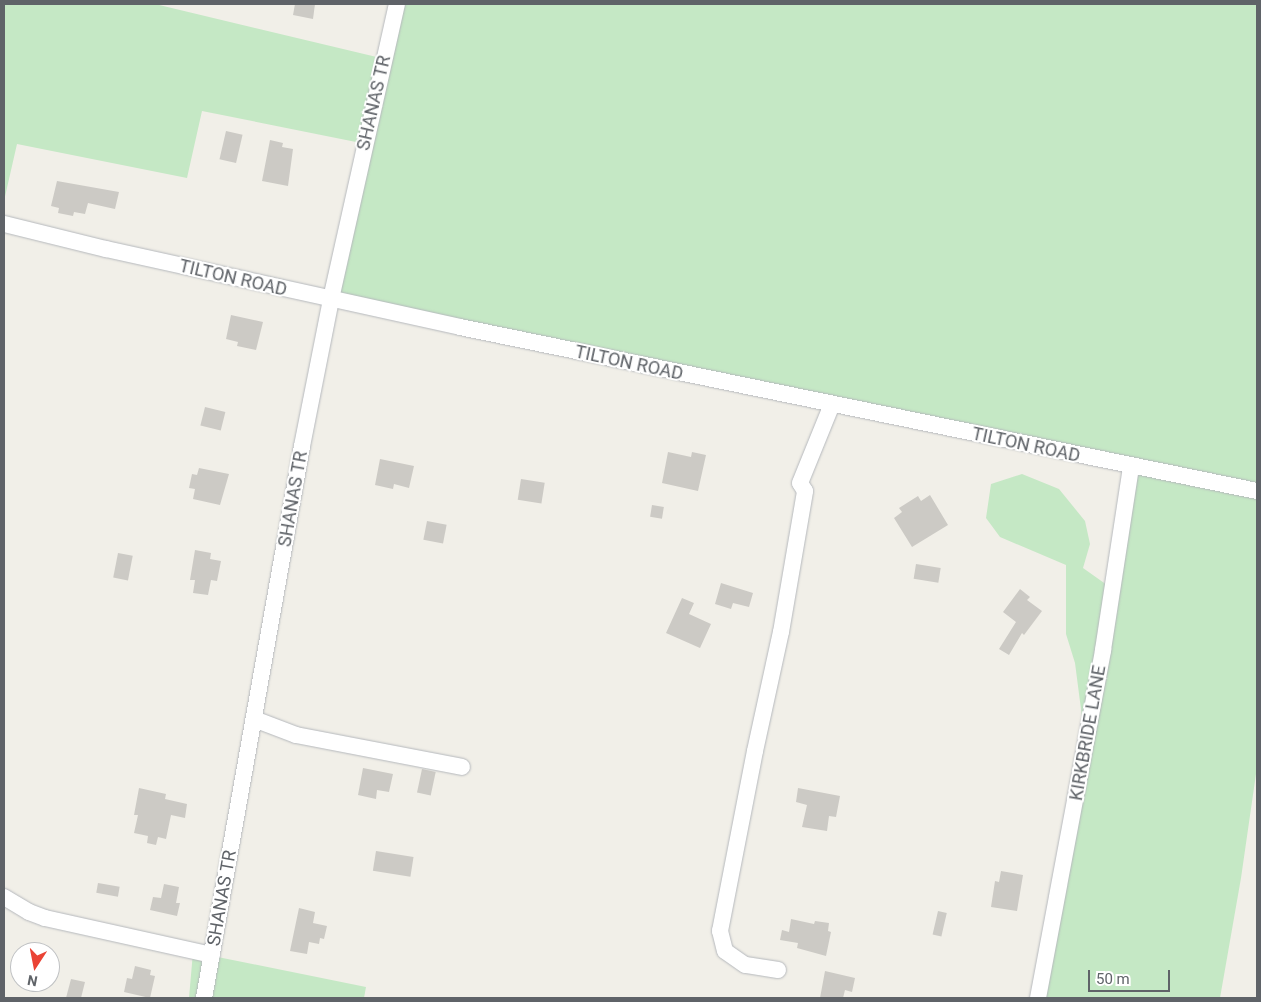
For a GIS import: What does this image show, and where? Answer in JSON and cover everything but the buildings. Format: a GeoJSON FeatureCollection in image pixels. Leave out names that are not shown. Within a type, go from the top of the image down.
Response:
{"type":"FeatureCollection","features":[{"type":"Feature","properties":{"kind":"street","name":"SHANAS TR"},"geometry":{"type":"LineString","coordinates":[[204,998],[331,299],[397,4]]}},
{"type":"Feature","properties":{"kind":"street","name":"TILTON ROAD"},"geometry":{"type":"LineString","coordinates":[[4,224],[331,299],[1257,491]]}},
{"type":"Feature","properties":{"kind":"street"},"geometry":{"type":"LineString","coordinates":[[778,970],[745,964],[725,950],[720,931],[755,751],[781,632],[805,491],[800,483],[832,404]]}},
{"type":"Feature","properties":{"kind":"street","name":"KIRKBRIDE LANE"},"geometry":{"type":"LineString","coordinates":[[1038,998],[1101,659],[1131,466]]}},
{"type":"Feature","properties":{"kind":"street"},"geometry":{"type":"LineString","coordinates":[[254,719],[296,735],[462,767]]}},
{"type":"Feature","properties":{"kind":"street"},"geometry":{"type":"LineString","coordinates":[[4,897],[29,912],[45,918],[212,955]]}},
{"type":"Feature","properties":{"kind":"green space"},"geometry":{"type":"Polygon","coordinates":[[[4,4],[155,4],[385,59],[398,4],[1257,4],[1257,767],[1241,878],[1220,998],[1039,998],[1082,717],[1075,663],[1066,634],[1066,565],[1000,537],[986,518],[991,484],[1022,474],[1059,489],[1085,521],[1090,544],[1083,568],[1107,585],[1135,468],[330,306],[366,144],[202,111],[187,178],[17,144],[4,201],[4,4]]]}},
{"type":"Feature","properties":{"kind":"green space"},"geometry":{"type":"Polygon","coordinates":[[[193,952],[366,987],[364,998],[189,998],[193,952]]]}}]}
